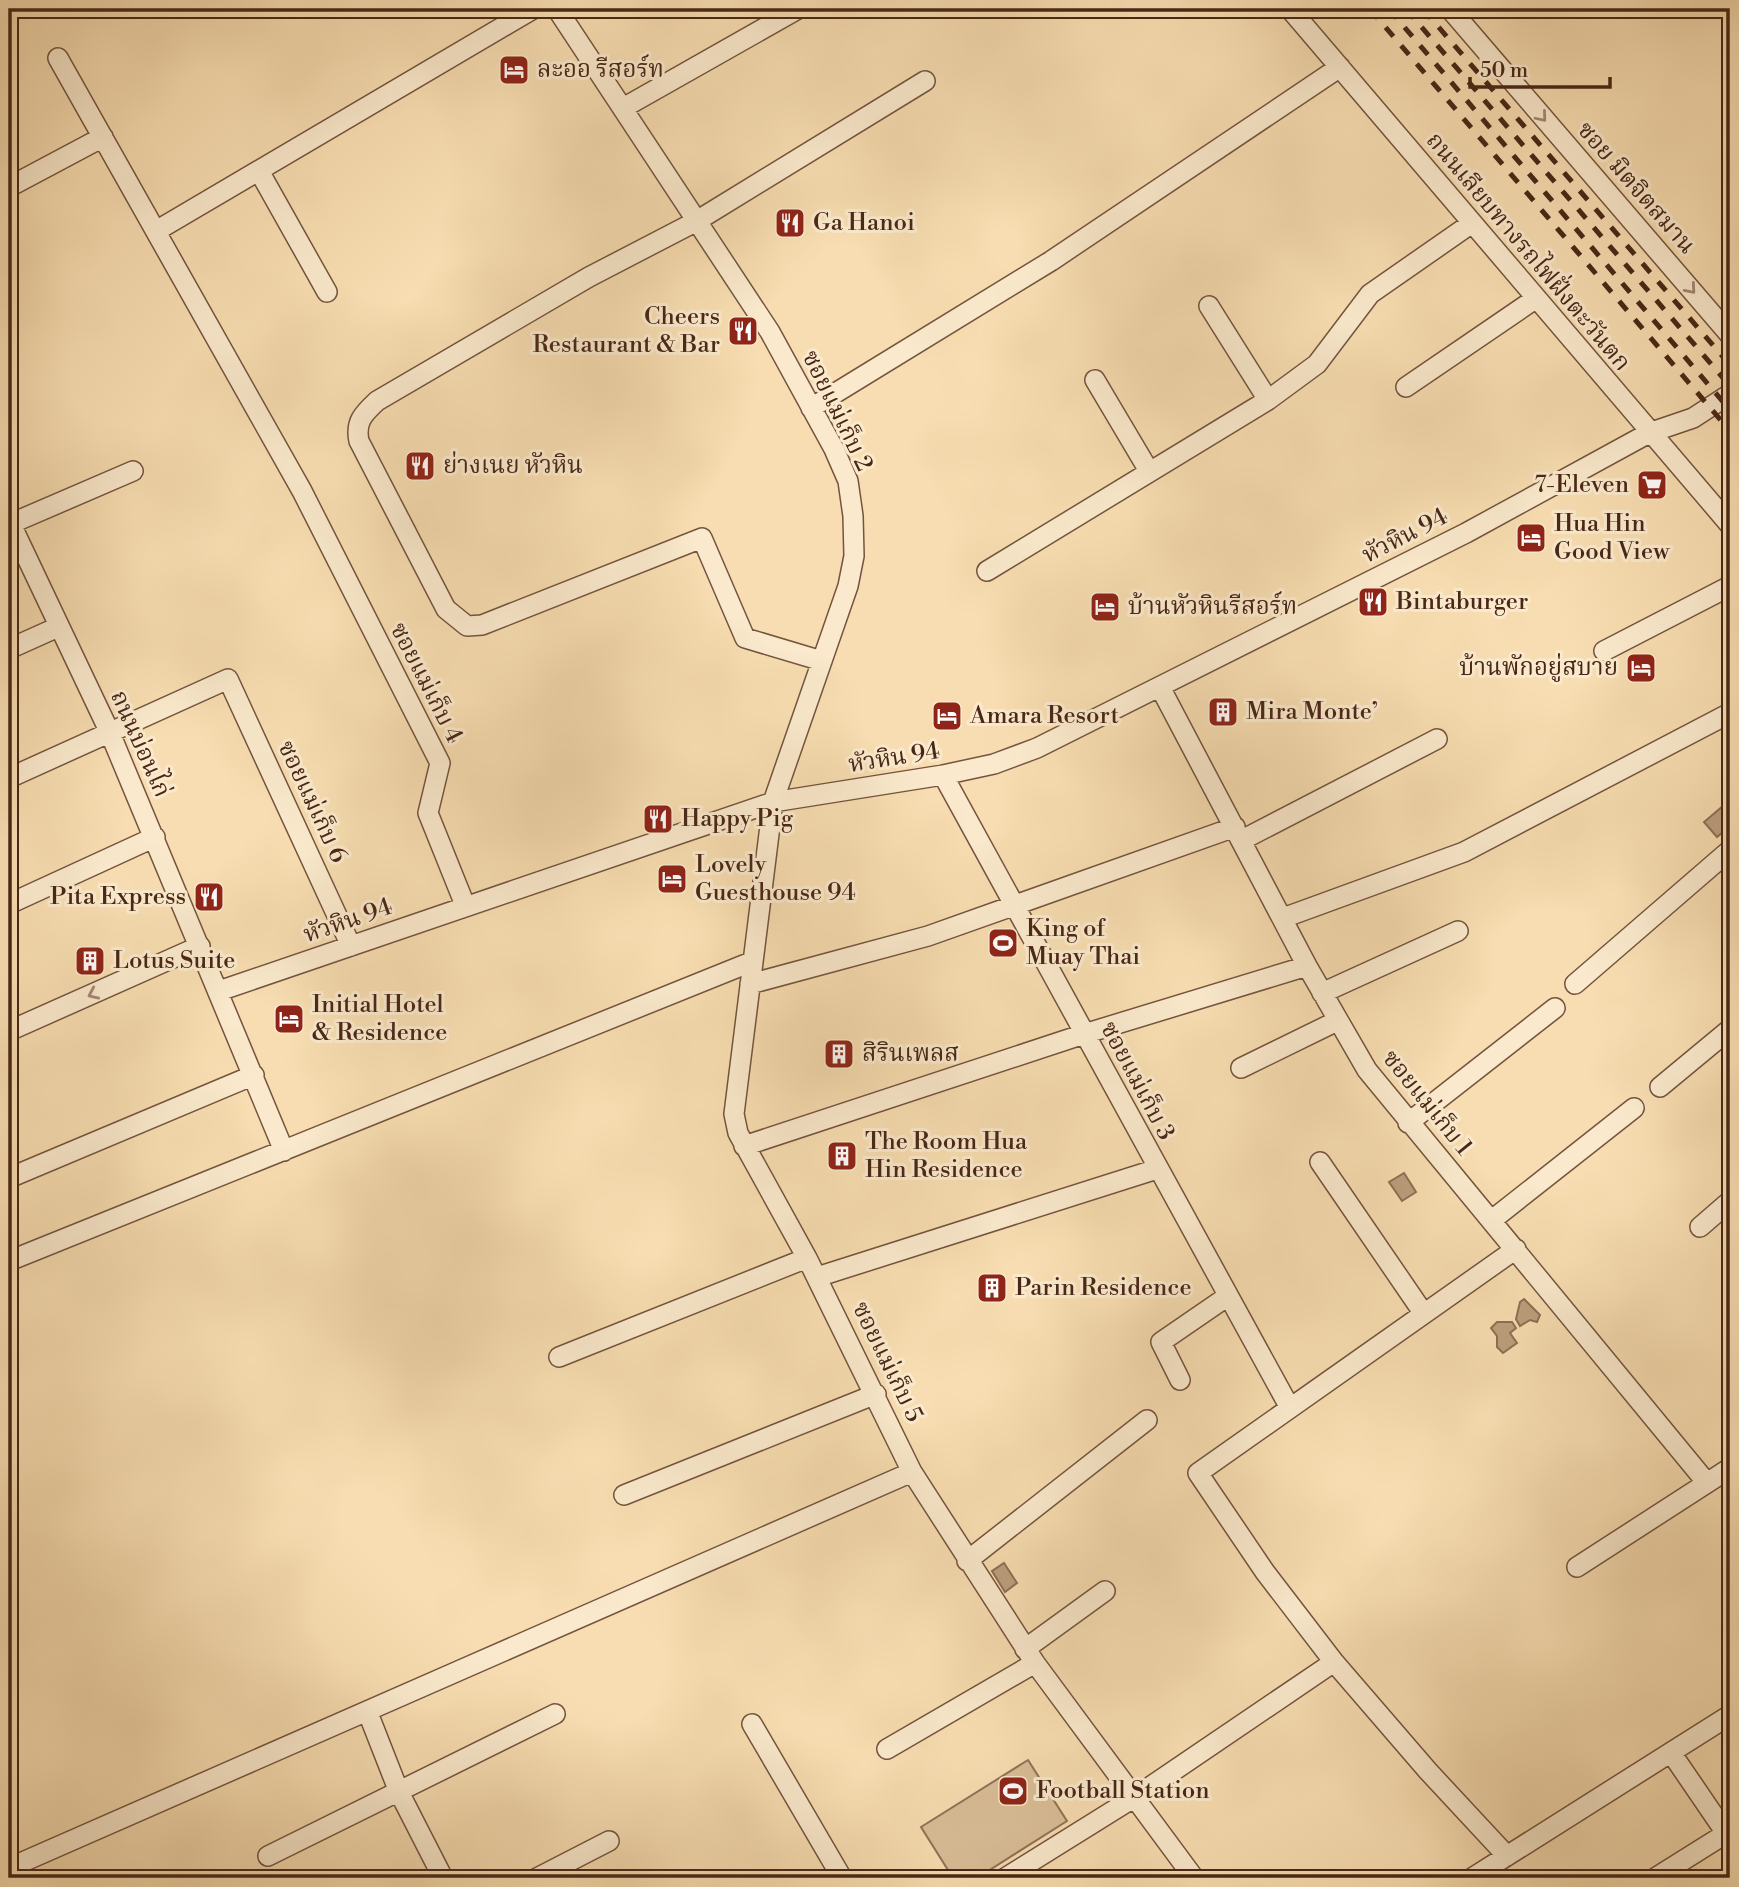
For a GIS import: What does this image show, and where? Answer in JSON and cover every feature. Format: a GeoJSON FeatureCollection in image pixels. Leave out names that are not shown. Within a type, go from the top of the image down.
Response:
{"type":"FeatureCollection","features":[{"type":"Feature","properties":{"kind":"street"},"geometry":{"type":"LineString","coordinates":[[156,230],[533,9]]}},
{"type":"Feature","properties":{"kind":"street","name":"ซอยแม่เก็บ 2"},"geometry":{"type":"LineString","coordinates":[[557,9],[770,332],[834,449],[848,481],[853,516],[854,556],[822,662],[773,802]]}},
{"type":"Feature","properties":{"kind":"street"},"geometry":{"type":"LineString","coordinates":[[623,108],[798,9]]}},
{"type":"Feature","properties":{"kind":"street","name":"ถนนเลียบทางรถไฟฝั่งตะวันตก"},"geometry":{"type":"LineString","coordinates":[[1290,9],[1730,525]]}},
{"type":"Feature","properties":{"kind":"street","name":"ซอย มิตจิตสมาน"},"geometry":{"type":"LineString","coordinates":[[1450,9],[1730,335]]}},
{"type":"Feature","properties":{"kind":"street","name":"ซอยแม่เก็บ 4"},"geometry":{"type":"LineString","coordinates":[[58,58],[302,491],[440,763],[428,813],[465,905]]}},
{"type":"Feature","properties":{"kind":"street"},"geometry":{"type":"LineString","coordinates":[[811,408],[1051,261],[1340,67]]}},
{"type":"Feature","properties":{"kind":"street"},"geometry":{"type":"LineString","coordinates":[[822,662],[745,638],[702,538],[482,625],[467,626],[446,609],[359,441],[356,428],[363,414],[377,401],[589,276],[695,222],[925,81]]}},
{"type":"Feature","properties":{"kind":"street"},"geometry":{"type":"LineString","coordinates":[[9,187],[103,137]]}},
{"type":"Feature","properties":{"kind":"street"},"geometry":{"type":"LineString","coordinates":[[259,172],[327,292]]}},
{"type":"Feature","properties":{"kind":"street"},"geometry":{"type":"LineString","coordinates":[[987,571],[1268,400],[1317,364],[1370,294],[1472,223]]}},
{"type":"Feature","properties":{"kind":"street"},"geometry":{"type":"LineString","coordinates":[[1406,387],[1535,299]]}},
{"type":"Feature","properties":{"kind":"street"},"geometry":{"type":"LineString","coordinates":[[1209,306],[1268,400]]}},
{"type":"Feature","properties":{"kind":"street"},"geometry":{"type":"LineString","coordinates":[[1095,380],[1149,471]]}},
{"type":"Feature","properties":{"kind":"street","name":"หัวหิน 94"},"geometry":{"type":"LineString","coordinates":[[219,991],[773,802],[943,775],[994,764],[1037,748],[1466,533],[1649,433],[1693,418],[1730,394]]}},
{"type":"Feature","properties":{"kind":"street"},"geometry":{"type":"LineString","coordinates":[[10,522],[132,471]]}},
{"type":"Feature","properties":{"kind":"street","name":"ถนนบ่อนไก่"},"geometry":{"type":"LineString","coordinates":[[10,522],[110,733],[284,1151]]}},
{"type":"Feature","properties":{"kind":"street"},"geometry":{"type":"LineString","coordinates":[[1604,650],[1730,586]]}},
{"type":"Feature","properties":{"kind":"street"},"geometry":{"type":"LineString","coordinates":[[9,649],[58,627]]}},
{"type":"Feature","properties":{"kind":"street","name":"ซอยแม่เก็บ 6"},"geometry":{"type":"LineString","coordinates":[[110,733],[228,679],[351,946]]}},
{"type":"Feature","properties":{"kind":"street","name":"ซอยแม่เก็บ 1"},"geometry":{"type":"LineString","coordinates":[[1160,687],[1337,1021],[1367,1070],[1707,1483]]}},
{"type":"Feature","properties":{"kind":"street"},"geometry":{"type":"LineString","coordinates":[[1283,918],[1464,852],[1730,713]]}},
{"type":"Feature","properties":{"kind":"street"},"geometry":{"type":"LineString","coordinates":[[9,778],[110,733]]}},
{"type":"Feature","properties":{"kind":"street"},"geometry":{"type":"LineString","coordinates":[[750,984],[928,936],[1014,905],[1238,834],[1437,739]]}},
{"type":"Feature","properties":{"kind":"street","name":"ซอยแม่เก็บ 3"},"geometry":{"type":"LineString","coordinates":[[943,775],[1290,1408]]}},
{"type":"Feature","properties":{"kind":"street","name":"ซอยแม่เก็บ 5"},"geometry":{"type":"LineString","coordinates":[[773,802],[734,1114],[744,1146],[817,1277],[912,1472],[1030,1656],[1194,1878]]}},
{"type":"Feature","properties":{"kind":"street"},"geometry":{"type":"LineString","coordinates":[[9,904],[155,837]]}},
{"type":"Feature","properties":{"kind":"street"},"geometry":{"type":"LineString","coordinates":[[1576,984],[1730,850]]}},
{"type":"Feature","properties":{"kind":"street"},"geometry":{"type":"LineString","coordinates":[[1322,993],[1458,931]]}},
{"type":"Feature","properties":{"kind":"street"},"geometry":{"type":"LineString","coordinates":[[9,1031],[200,946]]}},
{"type":"Feature","properties":{"kind":"street"},"geometry":{"type":"LineString","coordinates":[[9,1261],[751,962]]}},
{"type":"Feature","properties":{"kind":"street"},"geometry":{"type":"LineString","coordinates":[[744,1146],[1084,1034],[1307,965]]}},
{"type":"Feature","properties":{"kind":"street"},"geometry":{"type":"LineString","coordinates":[[1408,1123],[1555,1008]]}},
{"type":"Feature","properties":{"kind":"street"},"geometry":{"type":"LineString","coordinates":[[1241,1068],[1337,1021]]}},
{"type":"Feature","properties":{"kind":"street"},"geometry":{"type":"LineString","coordinates":[[1660,1087],[1730,1029]]}},
{"type":"Feature","properties":{"kind":"street"},"geometry":{"type":"LineString","coordinates":[[9,1178],[254,1075]]}},
{"type":"Feature","properties":{"kind":"street"},"geometry":{"type":"LineString","coordinates":[[1492,1220],[1634,1108]]}},
{"type":"Feature","properties":{"kind":"street"},"geometry":{"type":"LineString","coordinates":[[1320,1162],[1424,1314]]}},
{"type":"Feature","properties":{"kind":"street"},"geometry":{"type":"LineString","coordinates":[[817,1277],[1157,1169]]}},
{"type":"Feature","properties":{"kind":"street"},"geometry":{"type":"LineString","coordinates":[[1700,1227],[1730,1202]]}},
{"type":"Feature","properties":{"kind":"street"},"geometry":{"type":"LineString","coordinates":[[1507,1856],[1428,1771],[1334,1661],[1265,1572],[1198,1473],[1516,1249]]}},
{"type":"Feature","properties":{"kind":"street"},"geometry":{"type":"LineString","coordinates":[[559,1357],[807,1258]]}},
{"type":"Feature","properties":{"kind":"street"},"geometry":{"type":"LineString","coordinates":[[1180,1380],[1161,1342],[1228,1296]]}},
{"type":"Feature","properties":{"kind":"street"},"geometry":{"type":"LineString","coordinates":[[624,1495],[876,1394]]}},
{"type":"Feature","properties":{"kind":"street"},"geometry":{"type":"LineString","coordinates":[[967,1561],[1147,1420]]}},
{"type":"Feature","properties":{"kind":"street"},"geometry":{"type":"LineString","coordinates":[[1577,1567],[1730,1468]]}},
{"type":"Feature","properties":{"kind":"street"},"geometry":{"type":"LineString","coordinates":[[9,1868],[368,1713],[599,1606],[912,1472]]}},
{"type":"Feature","properties":{"kind":"street"},"geometry":{"type":"LineString","coordinates":[[887,1749],[1030,1656],[1105,1591]]}},
{"type":"Feature","properties":{"kind":"street"},"geometry":{"type":"LineString","coordinates":[[1004,1878],[1135,1797],[1334,1661]]}},
{"type":"Feature","properties":{"kind":"street"},"geometry":{"type":"LineString","coordinates":[[368,1713],[400,1792],[443,1878]]}},
{"type":"Feature","properties":{"kind":"street"},"geometry":{"type":"LineString","coordinates":[[268,1856],[555,1714]]}},
{"type":"Feature","properties":{"kind":"street"},"geometry":{"type":"LineString","coordinates":[[1472,1878],[1730,1715]]}},
{"type":"Feature","properties":{"kind":"street"},"geometry":{"type":"LineString","coordinates":[[752,1724],[842,1878]]}},
{"type":"Feature","properties":{"kind":"street"},"geometry":{"type":"LineString","coordinates":[[1655,1878],[1729,1835],[1672,1754]]}},
{"type":"Feature","properties":{"kind":"street"},"geometry":{"type":"LineString","coordinates":[[537,1878],[609,1841]]}},
{"type":"Feature","properties":{"kind":"shaded area"},"geometry":{"type":"Polygon","coordinates":[[[1730,800],[1730,826],[1717,837],[1704,822],[1730,800]]]}},
{"type":"Feature","properties":{"kind":"shaded area"},"geometry":{"type":"Polygon","coordinates":[[[1404,1173],[1416,1192],[1402,1201],[1389,1182],[1404,1173]]]}},
{"type":"Feature","properties":{"kind":"shaded area"},"geometry":{"type":"Polygon","coordinates":[[[1524,1299],[1540,1315],[1537,1322],[1530,1320],[1520,1326],[1516,1319],[1520,1302],[1524,1299]]]}},
{"type":"Feature","properties":{"kind":"shaded area"},"geometry":{"type":"Polygon","coordinates":[[[1497,1322],[1512,1322],[1516,1328],[1510,1333],[1517,1343],[1503,1353],[1497,1347],[1497,1336],[1491,1328],[1497,1322]]]}},
{"type":"Feature","properties":{"kind":"shaded area"},"geometry":{"type":"Polygon","coordinates":[[[1004,1563],[1017,1583],[1005,1592],[992,1571],[1004,1563]]]}},
{"type":"Feature","properties":{"kind":"shaded area","name":"Football Station"},"geometry":{"type":"Polygon","coordinates":[[[1028,1760],[1067,1821],[977,1878],[953,1878],[921,1827],[1028,1760]]]}},
{"type":"Feature","properties":{"kind":"railway"},"geometry":{"type":"LineString","coordinates":[[1370,9],[1730,431]]}},
{"type":"Feature","properties":{"kind":"railway"},"geometry":{"type":"LineString","coordinates":[[1389,9],[1730,410]]}},
{"type":"Feature","properties":{"kind":"railway"},"geometry":{"type":"LineString","coordinates":[[1406,9],[1730,386]]}},
{"type":"Feature","properties":{"kind":"railway"},"geometry":{"type":"LineString","coordinates":[[1423,9],[1730,365]]}},
{"type":"Feature","properties":{"kind":"place","name":"ละออ รีสอร์ท"},"geometry":{"type":"Point","coordinates":[514,70]}},
{"type":"Feature","properties":{"kind":"place","name":"Ga Hanoi"},"geometry":{"type":"Point","coordinates":[790,223]}},
{"type":"Feature","properties":{"kind":"place","name":"Cheers Restaurant & Bar"},"geometry":{"type":"Point","coordinates":[743,331]}},
{"type":"Feature","properties":{"kind":"place","name":"ย่างเนย หัวหิน"},"geometry":{"type":"Point","coordinates":[420,466]}},
{"type":"Feature","properties":{"kind":"place","name":"7-Eleven"},"geometry":{"type":"Point","coordinates":[1652,485]}},
{"type":"Feature","properties":{"kind":"place","name":"Hua Hin Good View"},"geometry":{"type":"Point","coordinates":[1531,538]}},
{"type":"Feature","properties":{"kind":"place","name":"Bintaburger"},"geometry":{"type":"Point","coordinates":[1373,602]}},
{"type":"Feature","properties":{"kind":"place","name":"บ้านหัวหินรีสอร์ท"},"geometry":{"type":"Point","coordinates":[1105,607]}},
{"type":"Feature","properties":{"kind":"place","name":"บ้านพักอยู่สบาย"},"geometry":{"type":"Point","coordinates":[1641,668]}},
{"type":"Feature","properties":{"kind":"place","name":"Mira Monte’"},"geometry":{"type":"Point","coordinates":[1223,712]}},
{"type":"Feature","properties":{"kind":"place","name":"Amara Resort"},"geometry":{"type":"Point","coordinates":[947,716]}},
{"type":"Feature","properties":{"kind":"place","name":"Happy Pig"},"geometry":{"type":"Point","coordinates":[658,819]}},
{"type":"Feature","properties":{"kind":"place","name":"Lovely Guesthouse 94"},"geometry":{"type":"Point","coordinates":[672,879]}},
{"type":"Feature","properties":{"kind":"place","name":"Pita Express"},"geometry":{"type":"Point","coordinates":[209,897]}},
{"type":"Feature","properties":{"kind":"place","name":"King of Muay Thai"},"geometry":{"type":"Point","coordinates":[1003,943]}},
{"type":"Feature","properties":{"kind":"place","name":"Lotus Suite"},"geometry":{"type":"Point","coordinates":[90,961]}},
{"type":"Feature","properties":{"kind":"place","name":"Initial Hotel & Residence"},"geometry":{"type":"Point","coordinates":[289,1019]}},
{"type":"Feature","properties":{"kind":"place","name":"สิรินเพลส"},"geometry":{"type":"Point","coordinates":[839,1054]}},
{"type":"Feature","properties":{"kind":"place","name":"The Room Hua Hin Residence"},"geometry":{"type":"Point","coordinates":[842,1156]}},
{"type":"Feature","properties":{"kind":"place","name":"Parin Residence"},"geometry":{"type":"Point","coordinates":[992,1288]}},
{"type":"Feature","properties":{"kind":"place","name":"Football Station"},"geometry":{"type":"Point","coordinates":[1013,1791]}}]}
